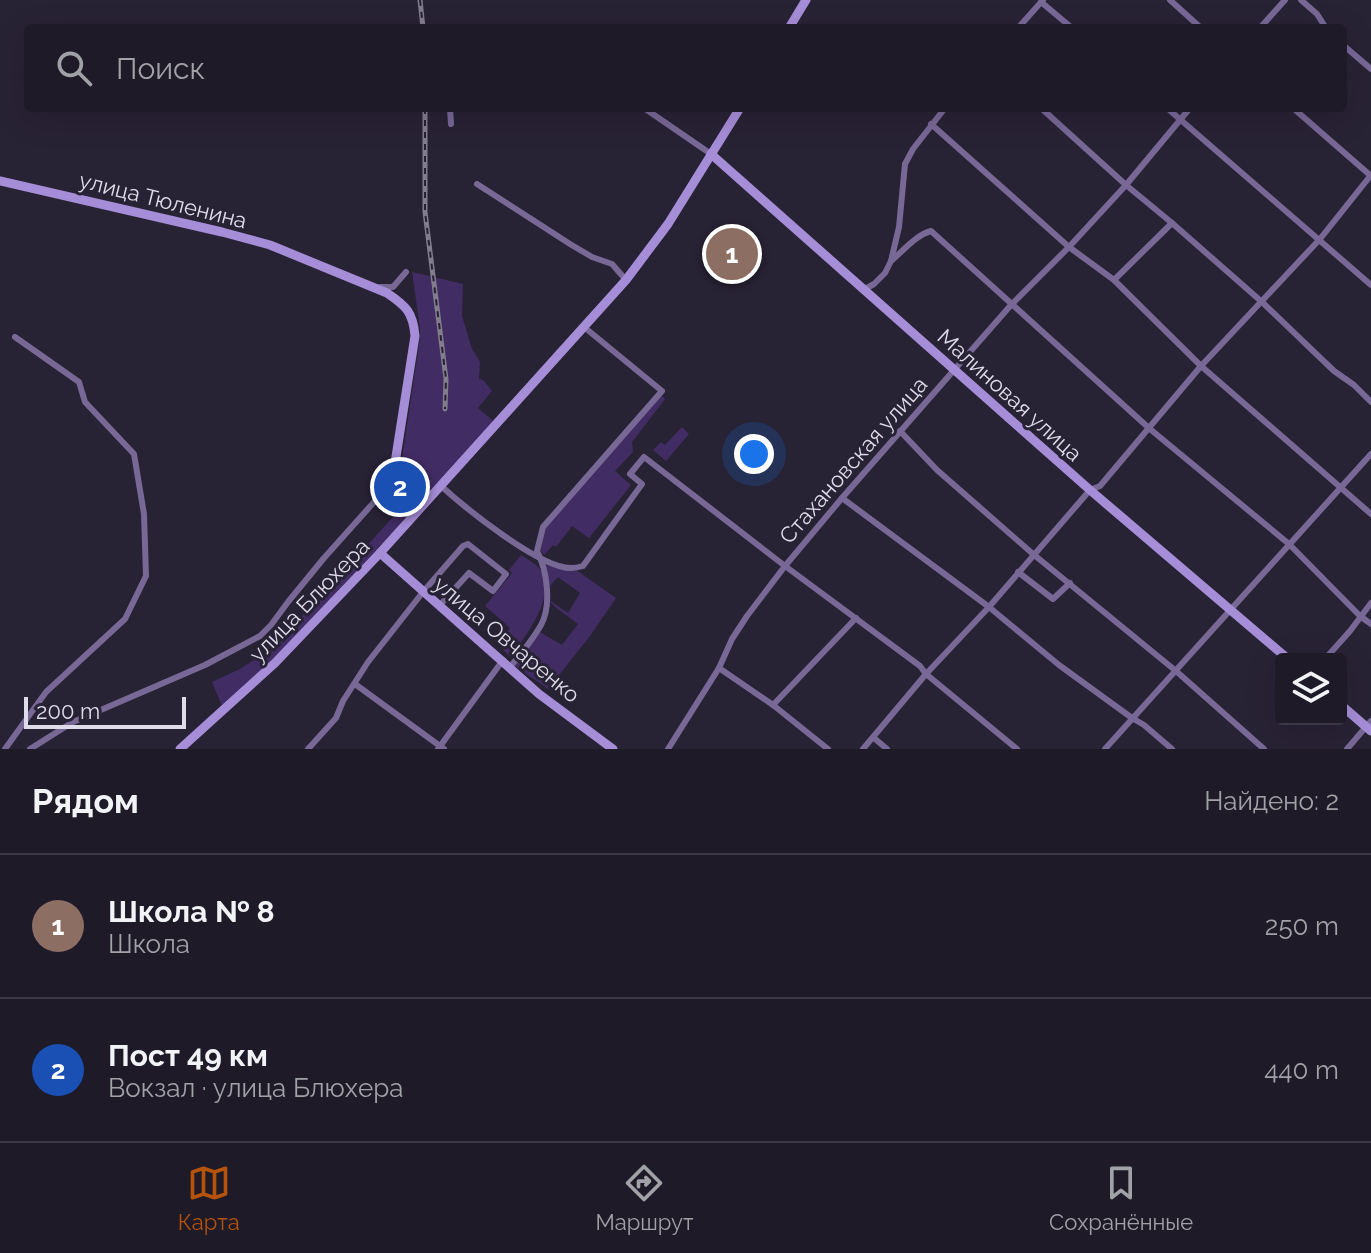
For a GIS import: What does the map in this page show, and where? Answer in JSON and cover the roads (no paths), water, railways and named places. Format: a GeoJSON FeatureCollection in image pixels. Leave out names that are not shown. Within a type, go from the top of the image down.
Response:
{"type":"FeatureCollection","features":[{"type":"Feature","properties":{"kind":"main road"},"geometry":{"type":"LineString","coordinates":[[791,24],[806,0]]}},
{"type":"Feature","properties":{"kind":"main road","name":"улица Блюхера"},"geometry":{"type":"LineString","coordinates":[[180,749],[275,663],[380,553],[626,280],[668,224],[737,112]]}},
{"type":"Feature","properties":{"kind":"main road","name":"Малиновая улица"},"geometry":{"type":"LineString","coordinates":[[711,154],[1090,490],[1281,653]]}},
{"type":"Feature","properties":{"kind":"main road","name":"улица Тюленина"},"geometry":{"type":"LineString","coordinates":[[0,181],[270,245],[374,287],[404,305],[412,317],[414,343],[392,482]]}},
{"type":"Feature","properties":{"kind":"main road"},"geometry":{"type":"LineString","coordinates":[[392,482],[397,501],[415,513]]}},
{"type":"Feature","properties":{"kind":"main road","name":"улица Овчаренко"},"geometry":{"type":"LineString","coordinates":[[380,553],[539,694],[613,749]]}},
{"type":"Feature","properties":{"kind":"main road"},"geometry":{"type":"LineString","coordinates":[[1347,710],[1369,726]]}},
{"type":"Feature","properties":{"kind":"street"},"geometry":{"type":"LineString","coordinates":[[1170,0],[1196,24]]}},
{"type":"Feature","properties":{"kind":"street"},"geometry":{"type":"LineString","coordinates":[[1179,9],[1186,0]]}},
{"type":"Feature","properties":{"kind":"street"},"geometry":{"type":"LineString","coordinates":[[1264,24],[1285,0]]}},
{"type":"Feature","properties":{"kind":"street"},"geometry":{"type":"LineString","coordinates":[[1301,0],[1323,24]]}},
{"type":"Feature","properties":{"kind":"street"},"geometry":{"type":"LineString","coordinates":[[1022,24],[1042,1],[1068,24]]}},
{"type":"Feature","properties":{"kind":"street"},"geometry":{"type":"LineString","coordinates":[[1347,48],[1371,69]]}},
{"type":"Feature","properties":{"kind":"street"},"geometry":{"type":"LineString","coordinates":[[450,112],[451,124]]}},
{"type":"Feature","properties":{"kind":"street"},"geometry":{"type":"LineString","coordinates":[[650,112],[711,154]]}},
{"type":"Feature","properties":{"kind":"street"},"geometry":{"type":"LineString","coordinates":[[863,290],[885,273],[891,261],[899,227],[905,164],[942,112]]}},
{"type":"Feature","properties":{"kind":"street"},"geometry":{"type":"LineString","coordinates":[[1045,112],[1371,402]]}},
{"type":"Feature","properties":{"kind":"street"},"geometry":{"type":"LineString","coordinates":[[1172,112],[1371,285]]}},
{"type":"Feature","properties":{"kind":"street","name":"Стахановская улица"},"geometry":{"type":"LineString","coordinates":[[668,749],[719,668],[732,639],[785,566],[1011,305],[1126,185],[1186,112]]}},
{"type":"Feature","properties":{"kind":"street"},"geometry":{"type":"LineString","coordinates":[[863,749],[1090,490],[1100,486],[1201,366],[1320,239],[1371,176],[1298,112]]}},
{"type":"Feature","properties":{"kind":"street"},"geometry":{"type":"LineString","coordinates":[[931,124],[1069,247],[1114,280],[1201,366],[1371,514]]}},
{"type":"Feature","properties":{"kind":"street"},"geometry":{"type":"LineString","coordinates":[[477,184],[570,244],[612,264],[626,280]]}},
{"type":"Feature","properties":{"kind":"street"},"geometry":{"type":"LineString","coordinates":[[1114,280],[1172,223]]}},
{"type":"Feature","properties":{"kind":"street"},"geometry":{"type":"LineString","coordinates":[[891,261],[920,236],[931,231],[1150,429],[1289,544],[1371,624]]}},
{"type":"Feature","properties":{"kind":"street"},"geometry":{"type":"LineString","coordinates":[[374,287],[393,287],[406,272]]}},
{"type":"Feature","properties":{"kind":"street"},"geometry":{"type":"LineString","coordinates":[[355,684],[440,748],[506,663],[542,623],[548,589],[537,551],[543,527],[662,391],[584,327]]}},
{"type":"Feature","properties":{"kind":"street"},"geometry":{"type":"LineString","coordinates":[[5,749],[46,692],[125,619],[146,576],[144,514],[134,454],[85,402],[79,382],[15,337]]}},
{"type":"Feature","properties":{"kind":"street"},"geometry":{"type":"LineString","coordinates":[[900,431],[937,470],[1033,554],[1176,671],[1264,749]]}},
{"type":"Feature","properties":{"kind":"street"},"geometry":{"type":"LineString","coordinates":[[1105,749],[1371,454]]}},
{"type":"Feature","properties":{"kind":"street"},"geometry":{"type":"LineString","coordinates":[[440,485],[469,511],[542,560],[570,568],[583,566],[642,484],[630,474],[644,457],[920,666],[1017,749]]}},
{"type":"Feature","properties":{"kind":"street"},"geometry":{"type":"LineString","coordinates":[[30,749],[73,722],[205,665],[260,636],[392,482]]}},
{"type":"Feature","properties":{"kind":"street"},"geometry":{"type":"LineString","coordinates":[[842,498],[1172,749]]}},
{"type":"Feature","properties":{"kind":"street"},"geometry":{"type":"LineString","coordinates":[[308,749],[336,718],[368,662],[463,546],[468,544],[506,574],[493,591],[469,573],[440,605]]}},
{"type":"Feature","properties":{"kind":"street"},"geometry":{"type":"LineString","coordinates":[[1018,572],[1053,599],[1070,583]]}},
{"type":"Feature","properties":{"kind":"street"},"geometry":{"type":"LineString","coordinates":[[1330,653],[1371,603]]}},
{"type":"Feature","properties":{"kind":"street"},"geometry":{"type":"LineString","coordinates":[[773,705],[856,618]]}},
{"type":"Feature","properties":{"kind":"street"},"geometry":{"type":"LineString","coordinates":[[719,668],[773,705],[828,749]]}},
{"type":"Feature","properties":{"kind":"street"},"geometry":{"type":"LineString","coordinates":[[1347,749],[1369,726]]}},
{"type":"Feature","properties":{"kind":"street"},"geometry":{"type":"LineString","coordinates":[[874,738],[887,749]]}},
{"type":"Feature","properties":{"kind":"railway"},"geometry":{"type":"LineString","coordinates":[[420,0],[423,24]]}},
{"type":"Feature","properties":{"kind":"railway"},"geometry":{"type":"LineString","coordinates":[[425,112],[425,212],[446,379],[445,409]]}},
{"type":"Feature","properties":{"kind":"place","name":"Школа № 8"},"geometry":{"type":"Point","coordinates":[732,254]}},
{"type":"Feature","properties":{"kind":"place","name":"Пост 49 км"},"geometry":{"type":"Point","coordinates":[400,487]}}]}
